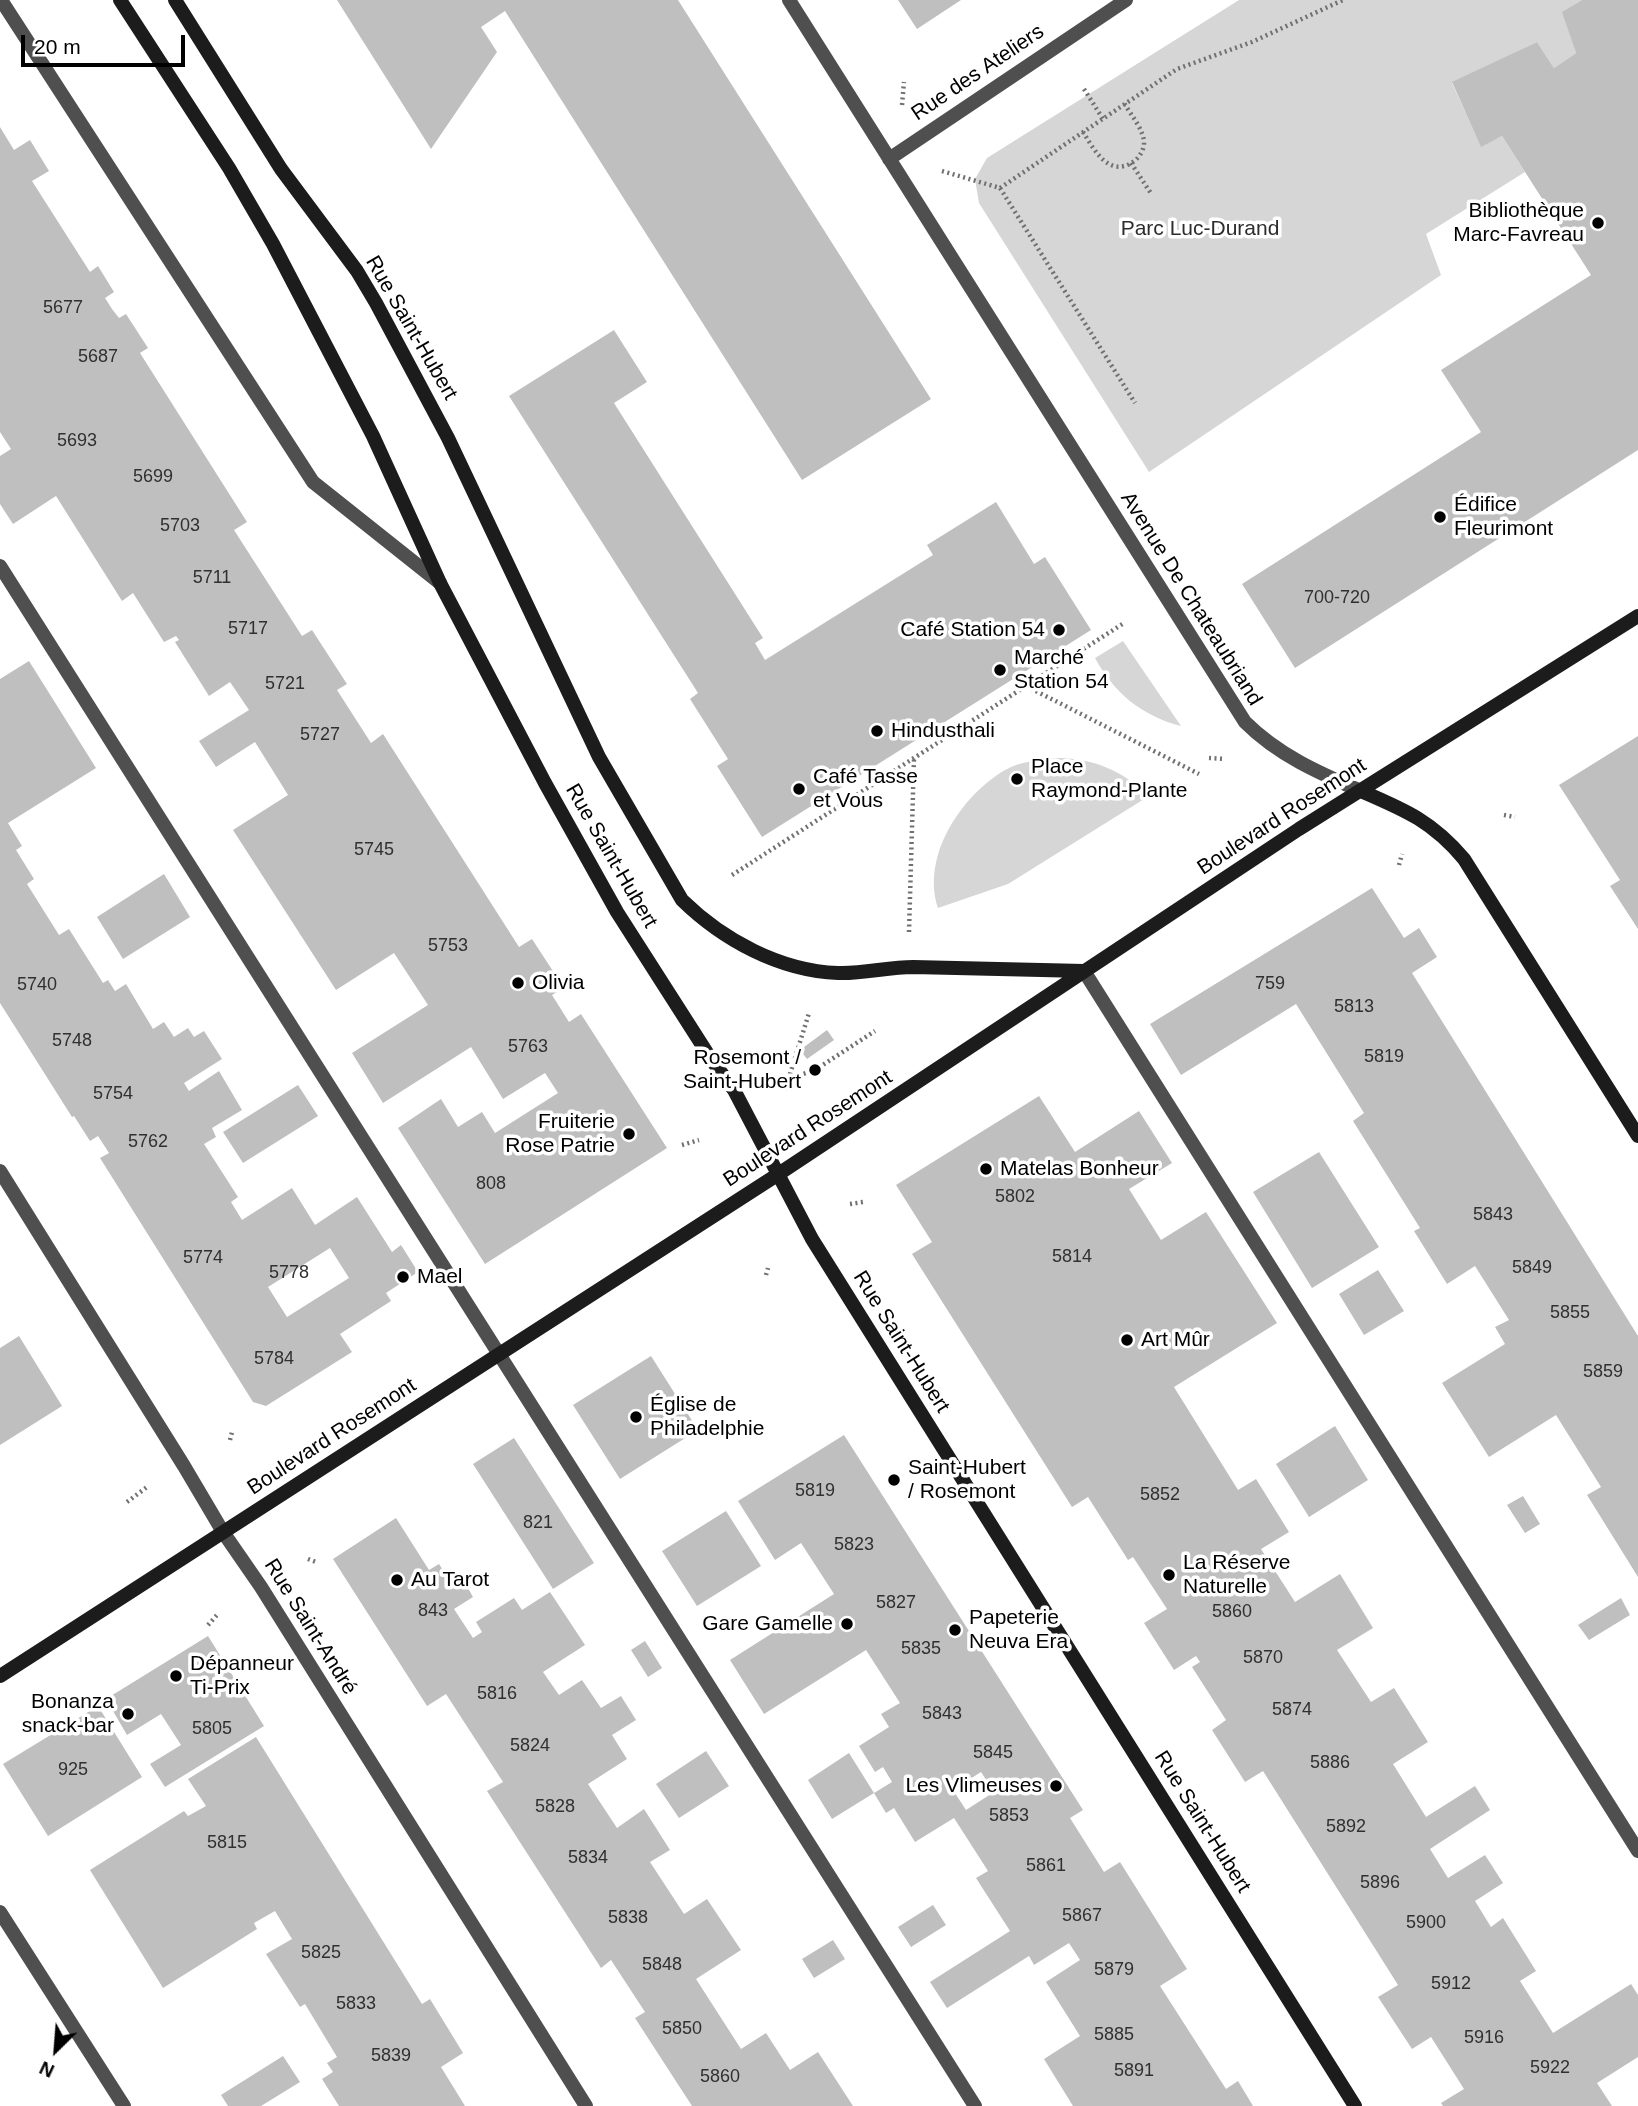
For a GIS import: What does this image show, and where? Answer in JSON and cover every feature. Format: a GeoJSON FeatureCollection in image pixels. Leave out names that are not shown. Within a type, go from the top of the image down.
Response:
{"type":"FeatureCollection","features":[{"type":"Feature","properties":{"kind":"street","name":"Rue Saint-Hubert"},"geometry":{"type":"LineString","coordinates":[[1,0],[313,481],[440,583]]}},
{"type":"Feature","properties":{"kind":"street","name":"Rue Saint-Hubert"},"geometry":{"type":"LineString","coordinates":[[120,0],[229,168],[273,244],[373,436],[440,583],[545,783],[617,912],[711,1059],[734,1090],[812,1239],[1355,2106]]}},
{"type":"Feature","properties":{"kind":"street","name":"Rue Saint-Hubert"},"geometry":{"type":"LineString","coordinates":[[175,0],[281,169],[357,271],[376,303],[448,438],[599,757],[671,885],[697,915],[729,937],[767,957],[820,971],[870,972],[908,967],[1084,971]]}},
{"type":"Feature","properties":{"kind":"street","name":"Avenue De Chateaubriand"},"geometry":{"type":"LineString","coordinates":[[789,0],[1245,722],[1263,740],[1291,758],[1423,821],[1446,837],[1464,859],[1638,1136]]}},
{"type":"Feature","properties":{"kind":"street","name":"Rue des Ateliers"},"geometry":{"type":"LineString","coordinates":[[889,159],[1126,0]]}},
{"type":"Feature","properties":{"kind":"street"},"geometry":{"type":"LineString","coordinates":[[0,566],[975,2106]]}},
{"type":"Feature","properties":{"kind":"street","name":"Boulevard Rosemont"},"geometry":{"type":"LineString","coordinates":[[0,1676],[778,1175],[1361,791],[1638,616]]}},
{"type":"Feature","properties":{"kind":"street"},"geometry":{"type":"LineString","coordinates":[[1084,971],[1638,1851]]}},
{"type":"Feature","properties":{"kind":"street","name":"Rue Saint-André"},"geometry":{"type":"LineString","coordinates":[[0,1171],[223,1532],[261,1587],[586,2106]]}},
{"type":"Feature","properties":{"kind":"street"},"geometry":{"type":"LineString","coordinates":[[0,1912],[124,2106]]}},
{"type":"Feature","properties":{"kind":"path"},"geometry":{"type":"LineString","coordinates":[[1000,188],[1177,69],[1252,42],[1342,0]]}},
{"type":"Feature","properties":{"kind":"path"},"geometry":{"type":"LineString","coordinates":[[902,105],[904,82]]}},
{"type":"Feature","properties":{"kind":"path"},"geometry":{"type":"LineString","coordinates":[[1084,89],[1103,119]]}},
{"type":"Feature","properties":{"kind":"path"},"geometry":{"type":"LineString","coordinates":[[1083,132],[1104,162],[1111,166],[1131,163],[1142,151],[1143,134],[1124,103]]}},
{"type":"Feature","properties":{"kind":"path"},"geometry":{"type":"LineString","coordinates":[[1131,163],[1152,195]]}},
{"type":"Feature","properties":{"kind":"path"},"geometry":{"type":"LineString","coordinates":[[942,171],[1000,188],[1135,403]]}},
{"type":"Feature","properties":{"kind":"path"},"geometry":{"type":"LineString","coordinates":[[732,875],[1124,623]]}},
{"type":"Feature","properties":{"kind":"path"},"geometry":{"type":"LineString","coordinates":[[1026,686],[1199,774]]}},
{"type":"Feature","properties":{"kind":"path"},"geometry":{"type":"LineString","coordinates":[[909,934],[914,758]]}},
{"type":"Feature","properties":{"kind":"path"},"geometry":{"type":"LineString","coordinates":[[1209,758],[1224,760]]}},
{"type":"Feature","properties":{"kind":"path"},"geometry":{"type":"LineString","coordinates":[[1504,815],[1515,817]]}},
{"type":"Feature","properties":{"kind":"path"},"geometry":{"type":"LineString","coordinates":[[1399,865],[1402,854]]}},
{"type":"Feature","properties":{"kind":"path"},"geometry":{"type":"LineString","coordinates":[[785,1090],[809,1013]]}},
{"type":"Feature","properties":{"kind":"path"},"geometry":{"type":"LineString","coordinates":[[788,1079],[815,1070],[874,1031]]}},
{"type":"Feature","properties":{"kind":"path"},"geometry":{"type":"LineString","coordinates":[[682,1145],[699,1140]]}},
{"type":"Feature","properties":{"kind":"path"},"geometry":{"type":"LineString","coordinates":[[850,1204],[863,1202]]}},
{"type":"Feature","properties":{"kind":"path"},"geometry":{"type":"LineString","coordinates":[[766,1275],[768,1268]]}},
{"type":"Feature","properties":{"kind":"path"},"geometry":{"type":"LineString","coordinates":[[230,1440],[232,1432]]}},
{"type":"Feature","properties":{"kind":"path"},"geometry":{"type":"LineString","coordinates":[[127,1502],[147,1487]]}},
{"type":"Feature","properties":{"kind":"path"},"geometry":{"type":"LineString","coordinates":[[308,1559],[316,1562]]}},
{"type":"Feature","properties":{"kind":"path"},"geometry":{"type":"LineString","coordinates":[[208,1625],[219,1614]]}},
{"type":"Feature","properties":{"kind":"green space","name":"Parc Luc-Durand"},"geometry":{"type":"Polygon","coordinates":[[[1239,0],[1582,0],[1563,12],[1576,53],[1554,68],[1537,42],[1452,83],[1481,146],[1502,136],[1525,172],[1426,234],[1441,275],[1149,472],[979,203],[975,179],[987,158],[1239,0]]]}},
{"type":"Feature","properties":{"kind":"green space"},"geometry":{"type":"Polygon","coordinates":[[[1123,641],[1181,726],[1154,716],[1130,701],[1103,671],[1095,658],[1123,641]]]}},
{"type":"Feature","properties":{"kind":"green space"},"geometry":{"type":"Polygon","coordinates":[[[1058,758],[1084,761],[1107,768],[1128,779],[1149,796],[1008,884],[938,908],[934,888],[935,868],[940,848],[960,811],[989,781],[1005,770],[1024,763],[1058,758]]]}},
{"type":"Feature","properties":{"kind":"building"},"geometry":{"type":"Polygon","coordinates":[[[337,0],[678,0],[931,399],[802,480],[505,11],[481,27],[497,52],[431,149],[337,0]]]}},
{"type":"Feature","properties":{"kind":"building"},"geometry":{"type":"Polygon","coordinates":[[[898,0],[961,0],[917,29],[898,0]]]}},
{"type":"Feature","properties":{"kind":"building"},"geometry":{"type":"Polygon","coordinates":[[[1582,0],[1638,0],[1638,450],[1295,668],[1242,584],[1481,432],[1441,370],[1591,275],[1502,136],[1481,147],[1452,82],[1537,42],[1554,68],[1576,53],[1562,12],[1582,0]]]}},
{"type":"Feature","properties":{"kind":"building"},"geometry":{"type":"Polygon","coordinates":[[[0,127],[14,150],[30,140],[49,171],[32,181],[90,272],[98,266],[114,292],[105,298],[112,309],[119,318],[126,314],[148,348],[140,353],[247,522],[234,530],[302,636],[312,630],[347,684],[337,690],[371,743],[383,734],[519,947],[532,939],[564,988],[552,995],[569,1022],[581,1014],[667,1148],[485,1264],[398,1128],[441,1099],[458,1127],[482,1112],[495,1133],[558,1093],[545,1073],[503,1099],[471,1047],[383,1103],[352,1053],[428,1005],[394,953],[336,990],[233,830],[288,795],[255,742],[216,767],[199,741],[249,710],[230,682],[209,696],[175,642],[179,640],[176,636],[164,642],[133,593],[122,601],[56,496],[13,524],[0,504],[0,456],[11,449],[0,432],[0,127]]]}},
{"type":"Feature","properties":{"kind":"building"},"geometry":{"type":"Polygon","coordinates":[[[614,330],[647,382],[614,403],[763,638],[755,643],[765,660],[933,555],[927,545],[996,502],[1034,564],[1045,557],[1091,630],[762,837],[717,766],[728,759],[690,699],[698,693],[509,396],[614,330]]]}},
{"type":"Feature","properties":{"kind":"building"},"geometry":{"type":"Polygon","coordinates":[[[29,661],[96,768],[8,823],[22,846],[16,850],[34,879],[27,884],[59,935],[69,929],[103,983],[108,980],[115,991],[126,984],[153,1029],[164,1022],[174,1037],[188,1028],[194,1037],[204,1031],[222,1059],[184,1083],[189,1091],[219,1071],[242,1110],[212,1128],[216,1137],[204,1144],[238,1197],[231,1202],[242,1220],[292,1188],[315,1225],[357,1197],[392,1252],[401,1245],[418,1272],[386,1293],[391,1301],[340,1334],[352,1352],[266,1406],[253,1402],[100,1158],[109,1153],[98,1136],[90,1141],[74,1116],[72,1117],[0,1003],[0,679],[29,661]],[[330,1248],[268,1287],[287,1317],[349,1278],[330,1248]]]}},
{"type":"Feature","properties":{"kind":"building"},"geometry":{"type":"Polygon","coordinates":[[[1638,736],[1638,929],[1610,886],[1620,880],[1559,785],[1638,736]]]}},
{"type":"Feature","properties":{"kind":"building"},"geometry":{"type":"Polygon","coordinates":[[[164,874],[190,917],[123,959],[97,917],[164,874]]]}},
{"type":"Feature","properties":{"kind":"building"},"geometry":{"type":"Polygon","coordinates":[[[1372,888],[1404,938],[1419,928],[1437,957],[1412,973],[1638,1336],[1638,1577],[1587,1495],[1601,1487],[1556,1415],[1489,1457],[1442,1383],[1505,1344],[1495,1327],[1509,1320],[1475,1266],[1447,1284],[1414,1231],[1420,1228],[1353,1121],[1364,1113],[1296,1004],[1181,1075],[1150,1024],[1372,888]]]}},
{"type":"Feature","properties":{"kind":"building"},"geometry":{"type":"Polygon","coordinates":[[[827,1030],[834,1040],[807,1059],[800,1050],[827,1030]]]}},
{"type":"Feature","properties":{"kind":"building"},"geometry":{"type":"Polygon","coordinates":[[[298,1085],[318,1116],[243,1163],[223,1132],[298,1085]]]}},
{"type":"Feature","properties":{"kind":"building"},"geometry":{"type":"Polygon","coordinates":[[[1039,1096],[1075,1152],[1139,1111],[1172,1163],[1129,1189],[1161,1240],[1206,1212],[1277,1323],[1174,1387],[1238,1490],[1256,1479],[1289,1532],[1261,1549],[1295,1602],[1340,1574],[1373,1628],[1337,1650],[1371,1702],[1394,1688],[1428,1742],[1393,1764],[1426,1817],[1475,1786],[1490,1810],[1430,1849],[1448,1878],[1485,1855],[1503,1883],[1475,1901],[1491,1927],[1503,1918],[1536,1971],[1520,1981],[1553,2033],[1631,1984],[1638,1995],[1638,2057],[1597,2083],[1612,2106],[1443,2106],[1441,2103],[1464,2089],[1431,2037],[1412,2049],[1378,1997],[1398,1985],[1263,1771],[1245,1782],[1212,1730],[1226,1720],[1192,1667],[1200,1662],[1196,1656],[1174,1670],[1144,1623],[1167,1609],[1133,1557],[1128,1560],[1088,1497],[1072,1507],[912,1254],[932,1242],[896,1185],[1039,1096]]]}},
{"type":"Feature","properties":{"kind":"building"},"geometry":{"type":"Polygon","coordinates":[[[1319,1152],[1379,1247],[1312,1288],[1253,1192],[1319,1152]]]}},
{"type":"Feature","properties":{"kind":"building"},"geometry":{"type":"Polygon","coordinates":[[[1378,1270],[1404,1311],[1364,1335],[1339,1294],[1378,1270]]]}},
{"type":"Feature","properties":{"kind":"building"},"geometry":{"type":"Polygon","coordinates":[[[19,1336],[62,1406],[0,1445],[0,1348],[19,1336]]]}},
{"type":"Feature","properties":{"kind":"building","name":"Église de Philadelphie"},"geometry":{"type":"Polygon","coordinates":[[[651,1356],[698,1430],[620,1479],[573,1405],[651,1356]]]}},
{"type":"Feature","properties":{"kind":"building"},"geometry":{"type":"Polygon","coordinates":[[[1335,1426],[1368,1480],[1309,1517],[1276,1464],[1335,1426]]]}},
{"type":"Feature","properties":{"kind":"building"},"geometry":{"type":"Polygon","coordinates":[[[844,1435],[1083,1810],[1070,1818],[1104,1872],[1120,1862],[1187,1969],[1160,1986],[1226,2089],[1238,2081],[1253,2106],[1073,2106],[1044,2059],[1080,2036],[1046,1982],[1080,1960],[1069,1943],[1034,1965],[1029,1956],[947,2008],[930,1982],[1010,1931],[976,1878],[988,1871],[954,1818],[915,1842],[894,1808],[886,1813],[874,1793],[892,1782],[883,1767],[875,1772],[859,1746],[889,1727],[881,1714],[900,1703],[866,1650],[764,1714],[730,1660],[834,1594],[801,1543],[775,1560],[738,1501],[844,1435]],[[981,1772],[953,1790],[966,1810],[994,1792],[981,1772]]]}},
{"type":"Feature","properties":{"kind":"building"},"geometry":{"type":"Polygon","coordinates":[[[514,1438],[594,1563],[553,1589],[473,1464],[514,1438]]]}},
{"type":"Feature","properties":{"kind":"building"},"geometry":{"type":"Polygon","coordinates":[[[1523,1496],[1540,1524],[1525,1533],[1507,1505],[1523,1496]]]}},
{"type":"Feature","properties":{"kind":"building"},"geometry":{"type":"Polygon","coordinates":[[[726,1511],[761,1566],[697,1606],[662,1551],[726,1511]]]}},
{"type":"Feature","properties":{"kind":"building"},"geometry":{"type":"Polygon","coordinates":[[[396,1518],[429,1570],[439,1564],[455,1589],[465,1583],[473,1597],[454,1609],[473,1638],[482,1632],[476,1622],[514,1598],[522,1610],[550,1592],[585,1645],[543,1672],[559,1695],[582,1680],[601,1708],[621,1696],[636,1720],[612,1735],[627,1759],[588,1784],[617,1828],[644,1809],[670,1850],[650,1862],[684,1914],[707,1899],[741,1950],[696,1979],[741,2049],[766,2033],[790,2070],[818,2052],[853,2106],[692,2106],[635,2018],[645,2012],[611,1960],[601,1968],[487,1791],[503,1782],[446,1694],[427,1706],[333,1559],[396,1518]]]}},
{"type":"Feature","properties":{"kind":"building"},"geometry":{"type":"Polygon","coordinates":[[[1621,1598],[1630,1615],[1589,1640],[1578,1625],[1621,1598]]]}},
{"type":"Feature","properties":{"kind":"building"},"geometry":{"type":"Polygon","coordinates":[[[208,1636],[264,1726],[165,1787],[150,1764],[181,1745],[161,1714],[127,1735],[106,1699],[208,1636]]]}},
{"type":"Feature","properties":{"kind":"building"},"geometry":{"type":"Polygon","coordinates":[[[645,1641],[662,1668],[648,1677],[631,1650],[645,1641]]]}},
{"type":"Feature","properties":{"kind":"building"},"geometry":{"type":"Polygon","coordinates":[[[98,1706],[142,1777],[48,1836],[3,1764],[98,1706]]]}},
{"type":"Feature","properties":{"kind":"building"},"geometry":{"type":"Polygon","coordinates":[[[256,1737],[422,2004],[430,1999],[463,2053],[441,2067],[465,2106],[339,2106],[322,2079],[333,2072],[327,2063],[337,2057],[305,2004],[300,2007],[266,1954],[292,1939],[275,1911],[254,1923],[257,1929],[163,1988],[90,1870],[184,1811],[188,1816],[206,1806],[188,1779],[256,1737]]]}},
{"type":"Feature","properties":{"kind":"building"},"geometry":{"type":"Polygon","coordinates":[[[706,1751],[729,1786],[679,1818],[656,1784],[706,1751]]]}},
{"type":"Feature","properties":{"kind":"building"},"geometry":{"type":"Polygon","coordinates":[[[849,1753],[874,1793],[832,1819],[808,1780],[849,1753]]]}},
{"type":"Feature","properties":{"kind":"building"},"geometry":{"type":"Polygon","coordinates":[[[933,1905],[946,1925],[911,1947],[898,1927],[933,1905]]]}},
{"type":"Feature","properties":{"kind":"building"},"geometry":{"type":"Polygon","coordinates":[[[833,1940],[845,1959],[814,1978],[802,1959],[833,1940]]]}},
{"type":"Feature","properties":{"kind":"building"},"geometry":{"type":"Polygon","coordinates":[[[283,2056],[300,2082],[261,2106],[228,2106],[221,2095],[283,2056]]]}},
{"type":"Feature","properties":{"kind":"place","name":"Bibliothèque Marc-Favreau"},"geometry":{"type":"Point","coordinates":[1598,223]}},
{"type":"Feature","properties":{"kind":"place","name":"Édifice Fleurimont"},"geometry":{"type":"Point","coordinates":[1440,517]}},
{"type":"Feature","properties":{"kind":"place","name":"Café Station 54"},"geometry":{"type":"Point","coordinates":[1059,630]}},
{"type":"Feature","properties":{"kind":"place","name":"Marché Station 54"},"geometry":{"type":"Point","coordinates":[1000,670]}},
{"type":"Feature","properties":{"kind":"place","name":"Hindusthali"},"geometry":{"type":"Point","coordinates":[877,731]}},
{"type":"Feature","properties":{"kind":"place","name":"Place Raymond-Plante"},"geometry":{"type":"Point","coordinates":[1017,779]}},
{"type":"Feature","properties":{"kind":"place","name":"Café Tasse et Vous"},"geometry":{"type":"Point","coordinates":[799,789]}},
{"type":"Feature","properties":{"kind":"place","name":"Olivia"},"geometry":{"type":"Point","coordinates":[518,983]}},
{"type":"Feature","properties":{"kind":"place","name":"Rosemont / Saint-Hubert"},"geometry":{"type":"Point","coordinates":[815,1070]}},
{"type":"Feature","properties":{"kind":"place","name":"Fruiterie Rose Patrie"},"geometry":{"type":"Point","coordinates":[629,1134]}},
{"type":"Feature","properties":{"kind":"place","name":"Matelas Bonheur"},"geometry":{"type":"Point","coordinates":[986,1169]}},
{"type":"Feature","properties":{"kind":"place","name":"Mael"},"geometry":{"type":"Point","coordinates":[403,1277]}},
{"type":"Feature","properties":{"kind":"place","name":"Art Mûr"},"geometry":{"type":"Point","coordinates":[1127,1340]}},
{"type":"Feature","properties":{"kind":"place","name":"Église de Philadelphie"},"geometry":{"type":"Point","coordinates":[636,1417]}},
{"type":"Feature","properties":{"kind":"place","name":"Saint-Hubert / Rosemont"},"geometry":{"type":"Point","coordinates":[894,1480]}},
{"type":"Feature","properties":{"kind":"place","name":"La Réserve Naturelle"},"geometry":{"type":"Point","coordinates":[1169,1575]}},
{"type":"Feature","properties":{"kind":"place","name":"Au Tarot"},"geometry":{"type":"Point","coordinates":[397,1580]}},
{"type":"Feature","properties":{"kind":"place","name":"Gare Gamelle"},"geometry":{"type":"Point","coordinates":[847,1624]}},
{"type":"Feature","properties":{"kind":"place","name":"Papeterie Neuva Era"},"geometry":{"type":"Point","coordinates":[955,1630]}},
{"type":"Feature","properties":{"kind":"place","name":"Dépanneur Ti-Prix"},"geometry":{"type":"Point","coordinates":[176,1676]}},
{"type":"Feature","properties":{"kind":"place","name":"Bonanza snack-bar"},"geometry":{"type":"Point","coordinates":[128,1714]}},
{"type":"Feature","properties":{"kind":"place","name":"Les Vlimeuses"},"geometry":{"type":"Point","coordinates":[1056,1786]}}]}
